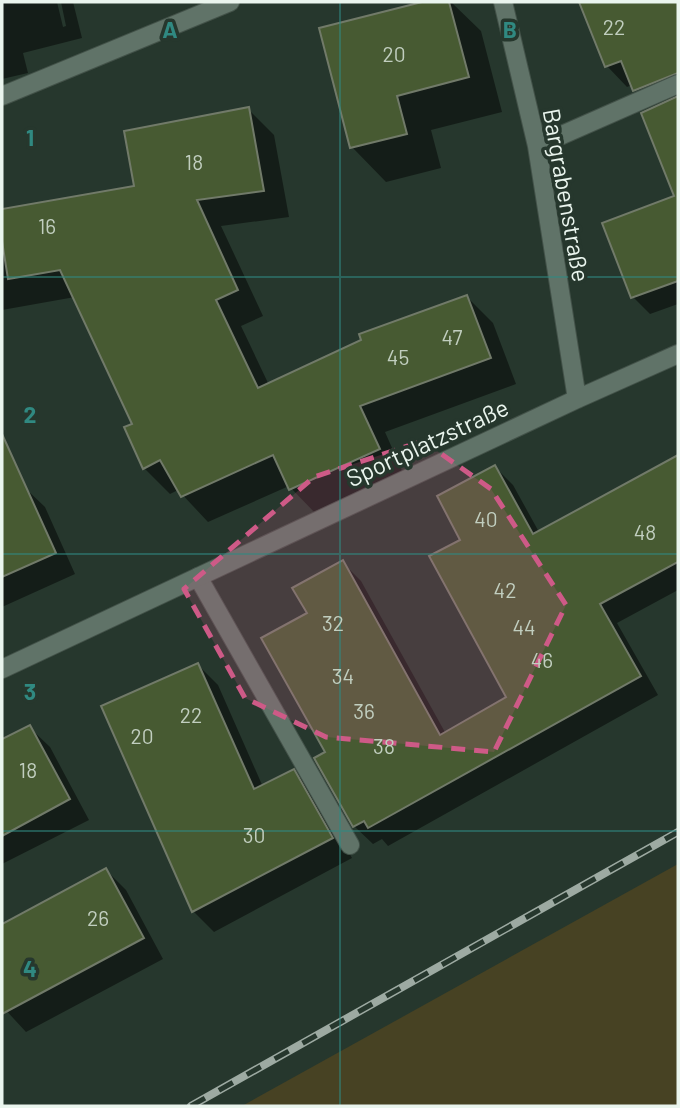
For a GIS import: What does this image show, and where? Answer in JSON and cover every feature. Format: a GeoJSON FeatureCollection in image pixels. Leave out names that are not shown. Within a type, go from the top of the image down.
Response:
{"type":"FeatureCollection","features":[{"type":"Feature","properties":{"kind":"street"},"geometry":{"type":"LineString","coordinates":[[2,96],[229,2]]}},
{"type":"Feature","properties":{"kind":"street","name":"Bargrabenstraße"},"geometry":{"type":"LineString","coordinates":[[503,2],[537,146],[577,399]]}},
{"type":"Feature","properties":{"kind":"street"},"geometry":{"type":"LineString","coordinates":[[537,146],[678,84]]}},
{"type":"Feature","properties":{"kind":"street","name":"Sportplatzstraße"},"geometry":{"type":"LineString","coordinates":[[2,669],[678,354]]}},
{"type":"Feature","properties":{"kind":"street"},"geometry":{"type":"LineString","coordinates":[[198,577],[350,845]]}},
{"type":"Feature","properties":{"kind":"highlighted area"},"geometry":{"type":"Polygon","coordinates":[[[423,441],[491,489],[566,605],[494,752],[326,737],[245,698],[184,589],[314,477],[423,441]]]}},
{"type":"Feature","properties":{"kind":"shaded area"},"geometry":{"type":"Polygon","coordinates":[[[678,864],[678,1106],[242,1106],[678,864]]]}},
{"type":"Feature","properties":{"kind":"building"},"geometry":{"type":"Polygon","coordinates":[[[422,2],[449,2],[469,77],[397,96],[407,134],[350,148],[319,28],[422,2]]]}},
{"type":"Feature","properties":{"kind":"building"},"geometry":{"type":"Polygon","coordinates":[[[579,2],[678,2],[678,73],[633,91],[621,61],[605,67],[579,2]]]}},
{"type":"Feature","properties":{"kind":"building"},"geometry":{"type":"Polygon","coordinates":[[[678,96],[678,281],[631,298],[602,223],[674,196],[641,113],[678,96]]]}},
{"type":"Feature","properties":{"kind":"building"},"geometry":{"type":"Polygon","coordinates":[[[249,107],[264,191],[197,200],[238,290],[216,300],[258,388],[361,340],[359,334],[467,295],[491,358],[360,406],[380,449],[289,490],[273,455],[181,497],[160,460],[143,469],[124,427],[132,424],[60,270],[8,279],[2,241],[2,209],[134,186],[124,131],[249,107]]]}},
{"type":"Feature","properties":{"kind":"building"},"geometry":{"type":"Polygon","coordinates":[[[2,434],[56,553],[2,577],[2,434]]]}},
{"type":"Feature","properties":{"kind":"building"},"geometry":{"type":"Polygon","coordinates":[[[678,455],[678,562],[600,604],[641,676],[368,828],[364,821],[353,827],[314,758],[325,752],[261,638],[307,613],[292,588],[343,560],[440,735],[506,697],[429,556],[460,540],[437,496],[495,465],[533,534],[678,455]]]}},
{"type":"Feature","properties":{"kind":"building"},"geometry":{"type":"Polygon","coordinates":[[[198,663],[254,789],[294,769],[333,838],[192,912],[101,706],[198,663]]]}},
{"type":"Feature","properties":{"kind":"building"},"geometry":{"type":"Polygon","coordinates":[[[30,725],[70,799],[2,836],[2,739],[30,725]]]}},
{"type":"Feature","properties":{"kind":"building"},"geometry":{"type":"Polygon","coordinates":[[[106,868],[144,938],[2,1014],[2,924],[106,868]]]}},
{"type":"Feature","properties":{"kind":"railway"},"geometry":{"type":"LineString","coordinates":[[191,1106],[678,832]]}}]}
